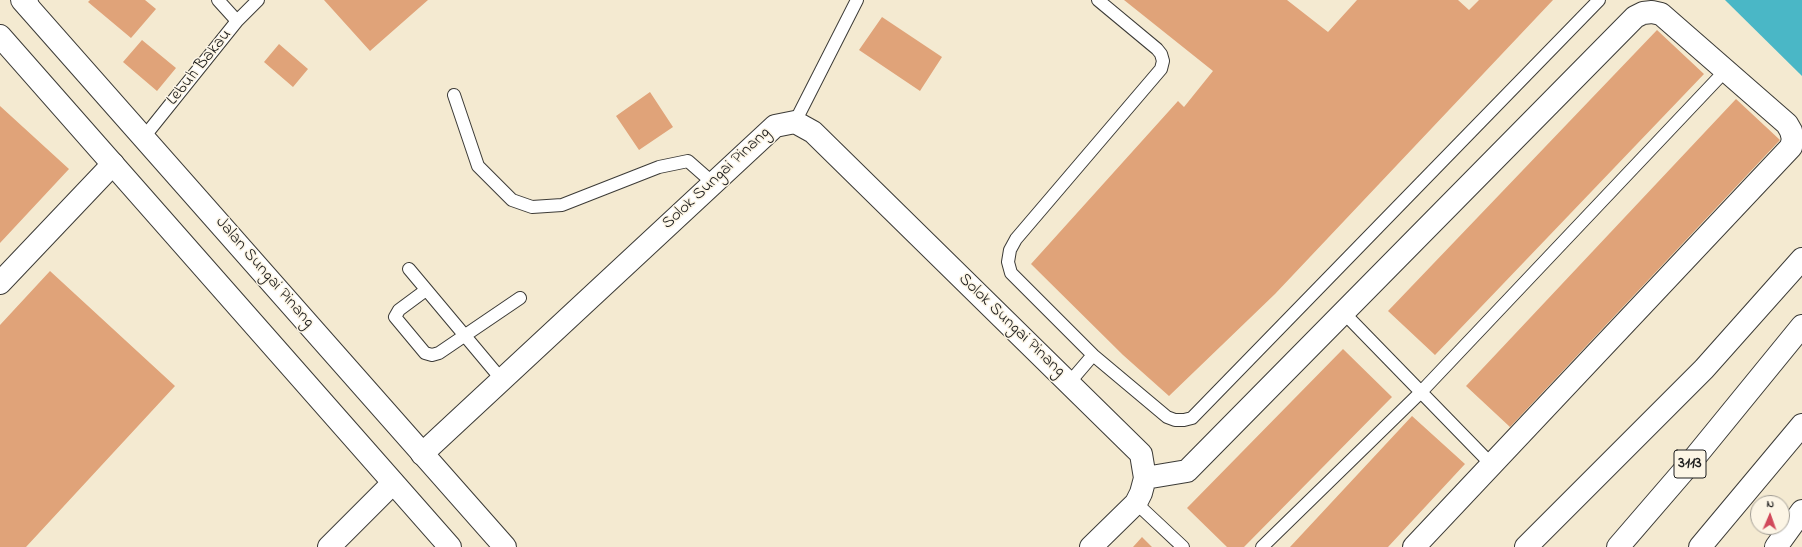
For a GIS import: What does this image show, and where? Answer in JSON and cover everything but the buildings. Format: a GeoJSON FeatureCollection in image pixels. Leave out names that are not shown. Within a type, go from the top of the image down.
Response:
{"type":"FeatureCollection","features":[{"type":"Feature","properties":{"kind":"main road","name":"Jalan Sungai Pinang"},"geometry":{"type":"LineString","coordinates":[[25,2],[504,547]]}},
{"type":"Feature","properties":{"kind":"main road"},"geometry":{"type":"LineString","coordinates":[[1091,547],[1136,503],[1142,493],[1145,478],[1187,471],[1635,17],[1643,13],[1652,12],[1661,14],[1787,124],[1793,139],[1791,147],[1414,547]]}},
{"type":"Feature","properties":{"kind":"main road"},"geometry":{"type":"LineString","coordinates":[[0,36],[450,547]]}},
{"type":"Feature","properties":{"kind":"main road","name":"Solok Sungai Pinang"},"geometry":{"type":"LineString","coordinates":[[422,454],[775,126],[795,122],[813,132],[1136,447],[1142,454],[1145,478]]}},
{"type":"Feature","properties":{"kind":"main road"},"geometry":{"type":"LineString","coordinates":[[0,283],[113,164]]}},
{"type":"Feature","properties":{"kind":"main road"},"geometry":{"type":"LineString","coordinates":[[1526,547],[1704,369],[1802,259]]}},
{"type":"Feature","properties":{"kind":"main road","name":"3113"},"geometry":{"type":"LineString","coordinates":[[1618,547],[1759,380],[1802,326]]}},
{"type":"Feature","properties":{"kind":"main road"},"geometry":{"type":"LineString","coordinates":[[1700,547],[1802,425]]}},
{"type":"Feature","properties":{"kind":"main road"},"geometry":{"type":"LineString","coordinates":[[328,547],[393,483]]}},
{"type":"Feature","properties":{"kind":"main road"},"geometry":{"type":"LineString","coordinates":[[1776,547],[1802,511]]}},
{"type":"Feature","properties":{"kind":"lane"},"geometry":{"type":"LineString","coordinates":[[218,0],[237,21]]}},
{"type":"Feature","properties":{"kind":"lane","name":"Lebuh Bakau"},"geometry":{"type":"LineString","coordinates":[[144,137],[237,21],[258,0]]}},
{"type":"Feature","properties":{"kind":"lane"},"geometry":{"type":"LineString","coordinates":[[795,122],[857,0]]}},
{"type":"Feature","properties":{"kind":"lane"},"geometry":{"type":"LineString","coordinates":[[1098,0],[1157,49],[1161,54],[1163,61],[1161,69],[1016,239],[1010,250],[1008,262],[1011,273],[1094,354],[1167,417],[1175,420],[1192,418],[1599,0]]}},
{"type":"Feature","properties":{"kind":"lane"},"geometry":{"type":"LineString","coordinates":[[1262,547],[1421,392],[1725,70]]}},
{"type":"Feature","properties":{"kind":"lane"},"geometry":{"type":"LineString","coordinates":[[454,95],[478,166],[512,200],[532,207],[562,205],[659,167],[688,161],[713,184]]}},
{"type":"Feature","properties":{"kind":"lane"},"geometry":{"type":"LineString","coordinates":[[409,269],[502,380]]}},
{"type":"Feature","properties":{"kind":"lane"},"geometry":{"type":"LineString","coordinates":[[426,290],[399,310],[395,317],[425,353],[432,354],[438,353],[520,298]]}},
{"type":"Feature","properties":{"kind":"lane"},"geometry":{"type":"LineString","coordinates":[[1343,312],[1492,465]]}},
{"type":"Feature","properties":{"kind":"lane"},"geometry":{"type":"LineString","coordinates":[[1069,383],[1094,354]]}},
{"type":"Feature","properties":{"kind":"lane"},"geometry":{"type":"LineString","coordinates":[[1136,503],[1183,547]]}},
{"type":"Feature","properties":{"kind":"water"},"geometry":{"type":"Polygon","coordinates":[[[1725,0],[1802,0],[1802,76],[1725,0]]]}}]}
